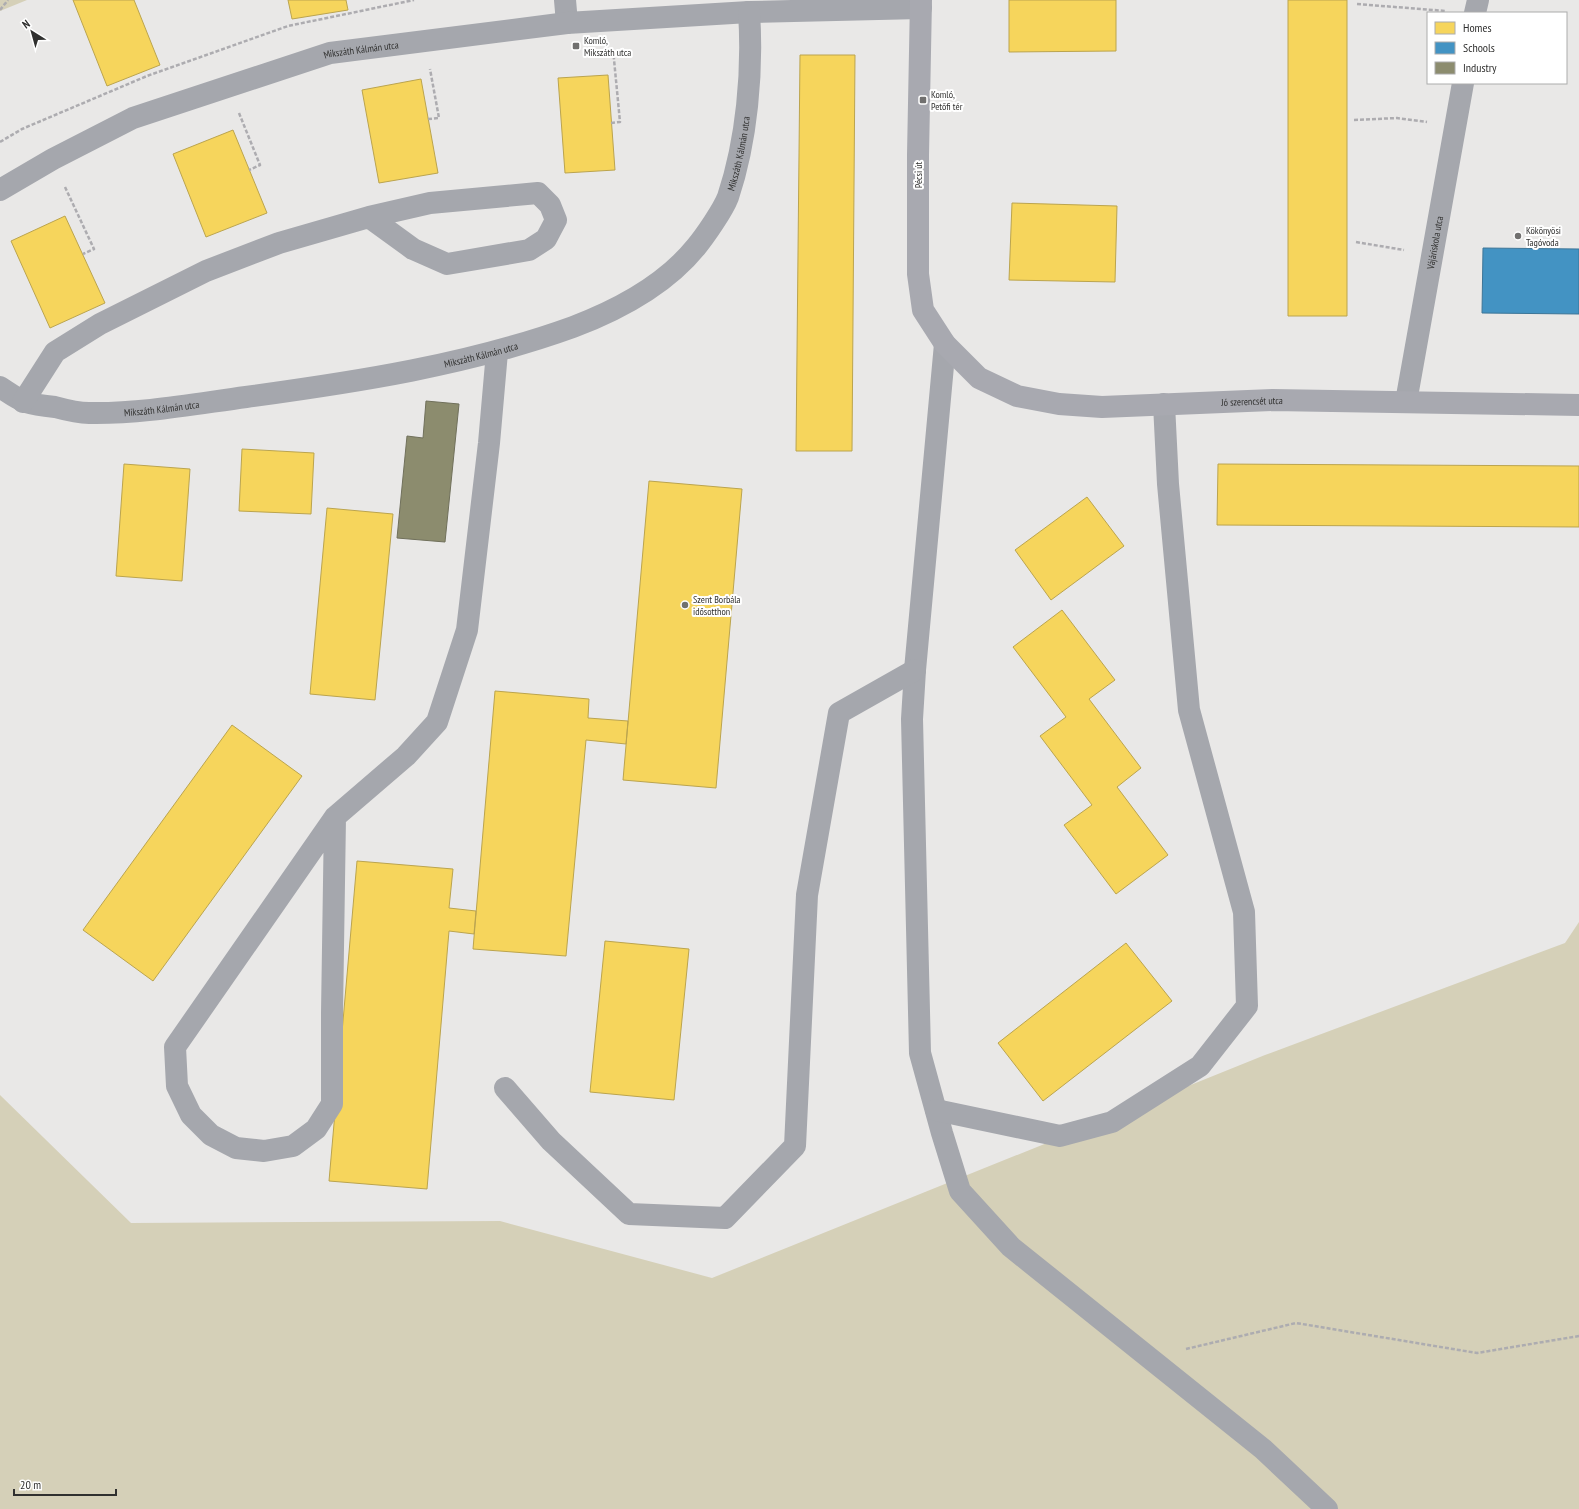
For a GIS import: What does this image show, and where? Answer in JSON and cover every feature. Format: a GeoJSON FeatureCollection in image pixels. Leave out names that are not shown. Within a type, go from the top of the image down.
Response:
{"type":"FeatureCollection","features":[{"type":"Feature","properties":{"kind":"main road","name":"Pécsi út"},"geometry":{"type":"LineString","coordinates":[[921,4],[918,155],[918,274],[923,310],[945,344]]}},
{"type":"Feature","properties":{"kind":"main road","name":"Jó szerencsét utca"},"geometry":{"type":"LineString","coordinates":[[945,344],[979,378],[1017,396],[1059,404],[1102,407],[1273,400],[1579,405]]}},
{"type":"Feature","properties":{"kind":"street"},"geometry":{"type":"LineString","coordinates":[[565,0],[568,23]]}},
{"type":"Feature","properties":{"kind":"street"},"geometry":{"type":"LineString","coordinates":[[1475,12],[1478,0]]}},
{"type":"Feature","properties":{"kind":"street","name":"Mikszáth Kálmán utca"},"geometry":{"type":"LineString","coordinates":[[0,190],[53,159],[133,118],[330,53],[568,23],[749,12],[921,4]]}},
{"type":"Feature","properties":{"kind":"street","name":"Mikszáth Kálmán utca"},"geometry":{"type":"LineString","coordinates":[[0,387],[24,402],[86,413],[140,411],[392,374],[497,352],[575,326],[619,306],[650,287],[677,267],[697,246],[727,199],[738,159],[748,98],[750,32],[749,12]]}},
{"type":"Feature","properties":{"kind":"street","name":"Vájáriskola utca"},"geometry":{"type":"LineString","coordinates":[[1406,402],[1463,84]]}},
{"type":"Feature","properties":{"kind":"street"},"geometry":{"type":"LineString","coordinates":[[24,402],[55,352],[100,324],[206,271],[278,243],[369,217],[430,203],[538,193],[550,205],[556,220],[546,239],[529,250],[447,264],[413,249],[369,217]]}},
{"type":"Feature","properties":{"kind":"street"},"geometry":{"type":"LineString","coordinates":[[945,344],[915,670],[912,719],[920,1053],[960,1191],[1011,1247],[1263,1449],[1327,1509]]}},
{"type":"Feature","properties":{"kind":"street"},"geometry":{"type":"LineString","coordinates":[[335,817],[332,1104],[316,1128],[293,1146],[264,1151],[236,1148],[211,1135],[191,1115],[177,1086],[175,1047],[335,817],[406,756],[437,722],[467,630],[489,443],[497,352]]}},
{"type":"Feature","properties":{"kind":"street"},"geometry":{"type":"LineString","coordinates":[[936,1110],[1060,1136],[1112,1122],[1200,1066],[1247,1006],[1244,912],[1189,710],[1168,484],[1164,404]]}},
{"type":"Feature","properties":{"kind":"street"},"geometry":{"type":"LineString","coordinates":[[505,1088],[550,1141],[629,1214],[725,1218],[795,1146],[807,895],[839,713],[915,670]]}},
{"type":"Feature","properties":{"kind":"path"},"geometry":{"type":"LineString","coordinates":[[0,10],[8,0]]}},
{"type":"Feature","properties":{"kind":"path"},"geometry":{"type":"LineString","coordinates":[[0,142],[22,129],[147,76],[288,26],[414,0]]}},
{"type":"Feature","properties":{"kind":"path"},"geometry":{"type":"LineString","coordinates":[[1357,4],[1449,12]]}},
{"type":"Feature","properties":{"kind":"path"},"geometry":{"type":"LineString","coordinates":[[611,123],[620,122],[613,45]]}},
{"type":"Feature","properties":{"kind":"path"},"geometry":{"type":"LineString","coordinates":[[428,119],[439,118],[429,63]]}},
{"type":"Feature","properties":{"kind":"path"},"geometry":{"type":"LineString","coordinates":[[236,107],[260,165],[250,170]]}},
{"type":"Feature","properties":{"kind":"path"},"geometry":{"type":"LineString","coordinates":[[1354,120],[1397,118],[1455,125]]}},
{"type":"Feature","properties":{"kind":"path"},"geometry":{"type":"LineString","coordinates":[[62,180],[94,249],[83,254]]}},
{"type":"Feature","properties":{"kind":"path"},"geometry":{"type":"LineString","coordinates":[[1356,242],[1432,254]]}},
{"type":"Feature","properties":{"kind":"path"},"geometry":{"type":"LineString","coordinates":[[1148,1357],[1296,1324],[1477,1353],[1579,1336]]}},
{"type":"Feature","properties":{"kind":"shaded area"},"geometry":{"type":"Polygon","coordinates":[[[0,0],[27,0],[0,11],[0,0]]]}},
{"type":"Feature","properties":{"kind":"shaded area"},"geometry":{"type":"Polygon","coordinates":[[[1579,922],[1579,1509],[0,1509],[0,1095],[131,1223],[500,1221],[712,1278],[1265,1055],[1565,943],[1579,922]]]}},
{"type":"Feature","properties":{"kind":"building: Homes"},"geometry":{"type":"Polygon","coordinates":[[[73,0],[134,0],[160,65],[107,86],[73,0]]]}},
{"type":"Feature","properties":{"kind":"building: Homes"},"geometry":{"type":"Polygon","coordinates":[[[288,0],[346,0],[348,10],[292,19],[288,0]]]}},
{"type":"Feature","properties":{"kind":"building: Homes"},"geometry":{"type":"Polygon","coordinates":[[[1009,0],[1116,0],[1116,51],[1009,52],[1009,0]]]}},
{"type":"Feature","properties":{"kind":"building: Homes"},"geometry":{"type":"Polygon","coordinates":[[[1288,0],[1347,0],[1347,316],[1288,316],[1288,0]]]}},
{"type":"Feature","properties":{"kind":"building: Homes"},"geometry":{"type":"Polygon","coordinates":[[[800,55],[855,55],[852,451],[796,451],[800,55]]]}},
{"type":"Feature","properties":{"kind":"building: Homes"},"geometry":{"type":"Polygon","coordinates":[[[608,75],[615,170],[565,173],[558,78],[608,75]]]}},
{"type":"Feature","properties":{"kind":"building: Homes"},"geometry":{"type":"Polygon","coordinates":[[[421,79],[438,173],[379,183],[362,90],[421,79]]]}},
{"type":"Feature","properties":{"kind":"building: Homes"},"geometry":{"type":"Polygon","coordinates":[[[233,130],[267,213],[206,237],[173,154],[233,130]]]}},
{"type":"Feature","properties":{"kind":"building: Homes"},"geometry":{"type":"Polygon","coordinates":[[[1012,203],[1117,206],[1115,282],[1009,280],[1012,203]]]}},
{"type":"Feature","properties":{"kind":"building: Homes"},"geometry":{"type":"Polygon","coordinates":[[[65,216],[105,303],[50,328],[11,241],[65,216]]]}},
{"type":"Feature","properties":{"kind":"building: Homes"},"geometry":{"type":"Polygon","coordinates":[[[242,449],[314,453],[311,514],[239,511],[242,449]]]}},
{"type":"Feature","properties":{"kind":"building: Homes"},"geometry":{"type":"Polygon","coordinates":[[[124,464],[190,469],[182,581],[116,576],[124,464]]]}},
{"type":"Feature","properties":{"kind":"building: Homes"},"geometry":{"type":"Polygon","coordinates":[[[1218,464],[1579,466],[1579,527],[1217,525],[1218,464]]]}},
{"type":"Feature","properties":{"kind":"building: Homes","name":"Szent Borbála idősotthon"},"geometry":{"type":"Polygon","coordinates":[[[649,481],[742,489],[716,788],[623,780],[649,481]]]}},
{"type":"Feature","properties":{"kind":"building: Homes"},"geometry":{"type":"Polygon","coordinates":[[[1087,497],[1124,546],[1051,600],[1015,550],[1087,497]]]}},
{"type":"Feature","properties":{"kind":"building: Homes"},"geometry":{"type":"Polygon","coordinates":[[[327,508],[393,514],[375,700],[310,694],[327,508]]]}},
{"type":"Feature","properties":{"kind":"building: Homes"},"geometry":{"type":"Polygon","coordinates":[[[1062,610],[1115,680],[1089,699],[1141,768],[1117,787],[1168,855],[1116,894],[1064,825],[1092,805],[1040,736],[1066,717],[1013,647],[1062,610]]]}},
{"type":"Feature","properties":{"kind":"building: Homes"},"geometry":{"type":"Polygon","coordinates":[[[495,691],[589,699],[588,718],[628,721],[626,744],[586,740],[566,956],[473,949],[495,691]]]}},
{"type":"Feature","properties":{"kind":"building: Homes"},"geometry":{"type":"Polygon","coordinates":[[[232,725],[302,776],[153,981],[83,930],[232,725]]]}},
{"type":"Feature","properties":{"kind":"building: Homes"},"geometry":{"type":"Polygon","coordinates":[[[357,861],[453,869],[449,908],[476,911],[474,934],[449,931],[427,1189],[329,1181],[357,861]]]}},
{"type":"Feature","properties":{"kind":"building: Homes"},"geometry":{"type":"Polygon","coordinates":[[[605,941],[689,949],[674,1100],[590,1092],[605,941]]]}},
{"type":"Feature","properties":{"kind":"building: Homes"},"geometry":{"type":"Polygon","coordinates":[[[1126,943],[1172,1001],[1043,1101],[998,1043],[1126,943]]]}},
{"type":"Feature","properties":{"kind":"building: Schools"},"geometry":{"type":"Polygon","coordinates":[[[1483,248],[1579,249],[1579,314],[1482,313],[1483,248]]]}},
{"type":"Feature","properties":{"kind":"building: Industry"},"geometry":{"type":"Polygon","coordinates":[[[426,401],[459,404],[445,542],[397,538],[407,436],[423,438],[426,401]]]}},
{"type":"Feature","properties":{"kind":"place","name":"Komló, Mikszáth utca"},"geometry":{"type":"Point","coordinates":[576,46]}},
{"type":"Feature","properties":{"kind":"place","name":"Komló, Petőfi tér"},"geometry":{"type":"Point","coordinates":[923,100]}},
{"type":"Feature","properties":{"kind":"place","name":"Kökönyösi Tagóvoda"},"geometry":{"type":"Point","coordinates":[1518,236]}},
{"type":"Feature","properties":{"kind":"place","name":"Szent Borbála idősotthon"},"geometry":{"type":"Point","coordinates":[685,605]}}]}
